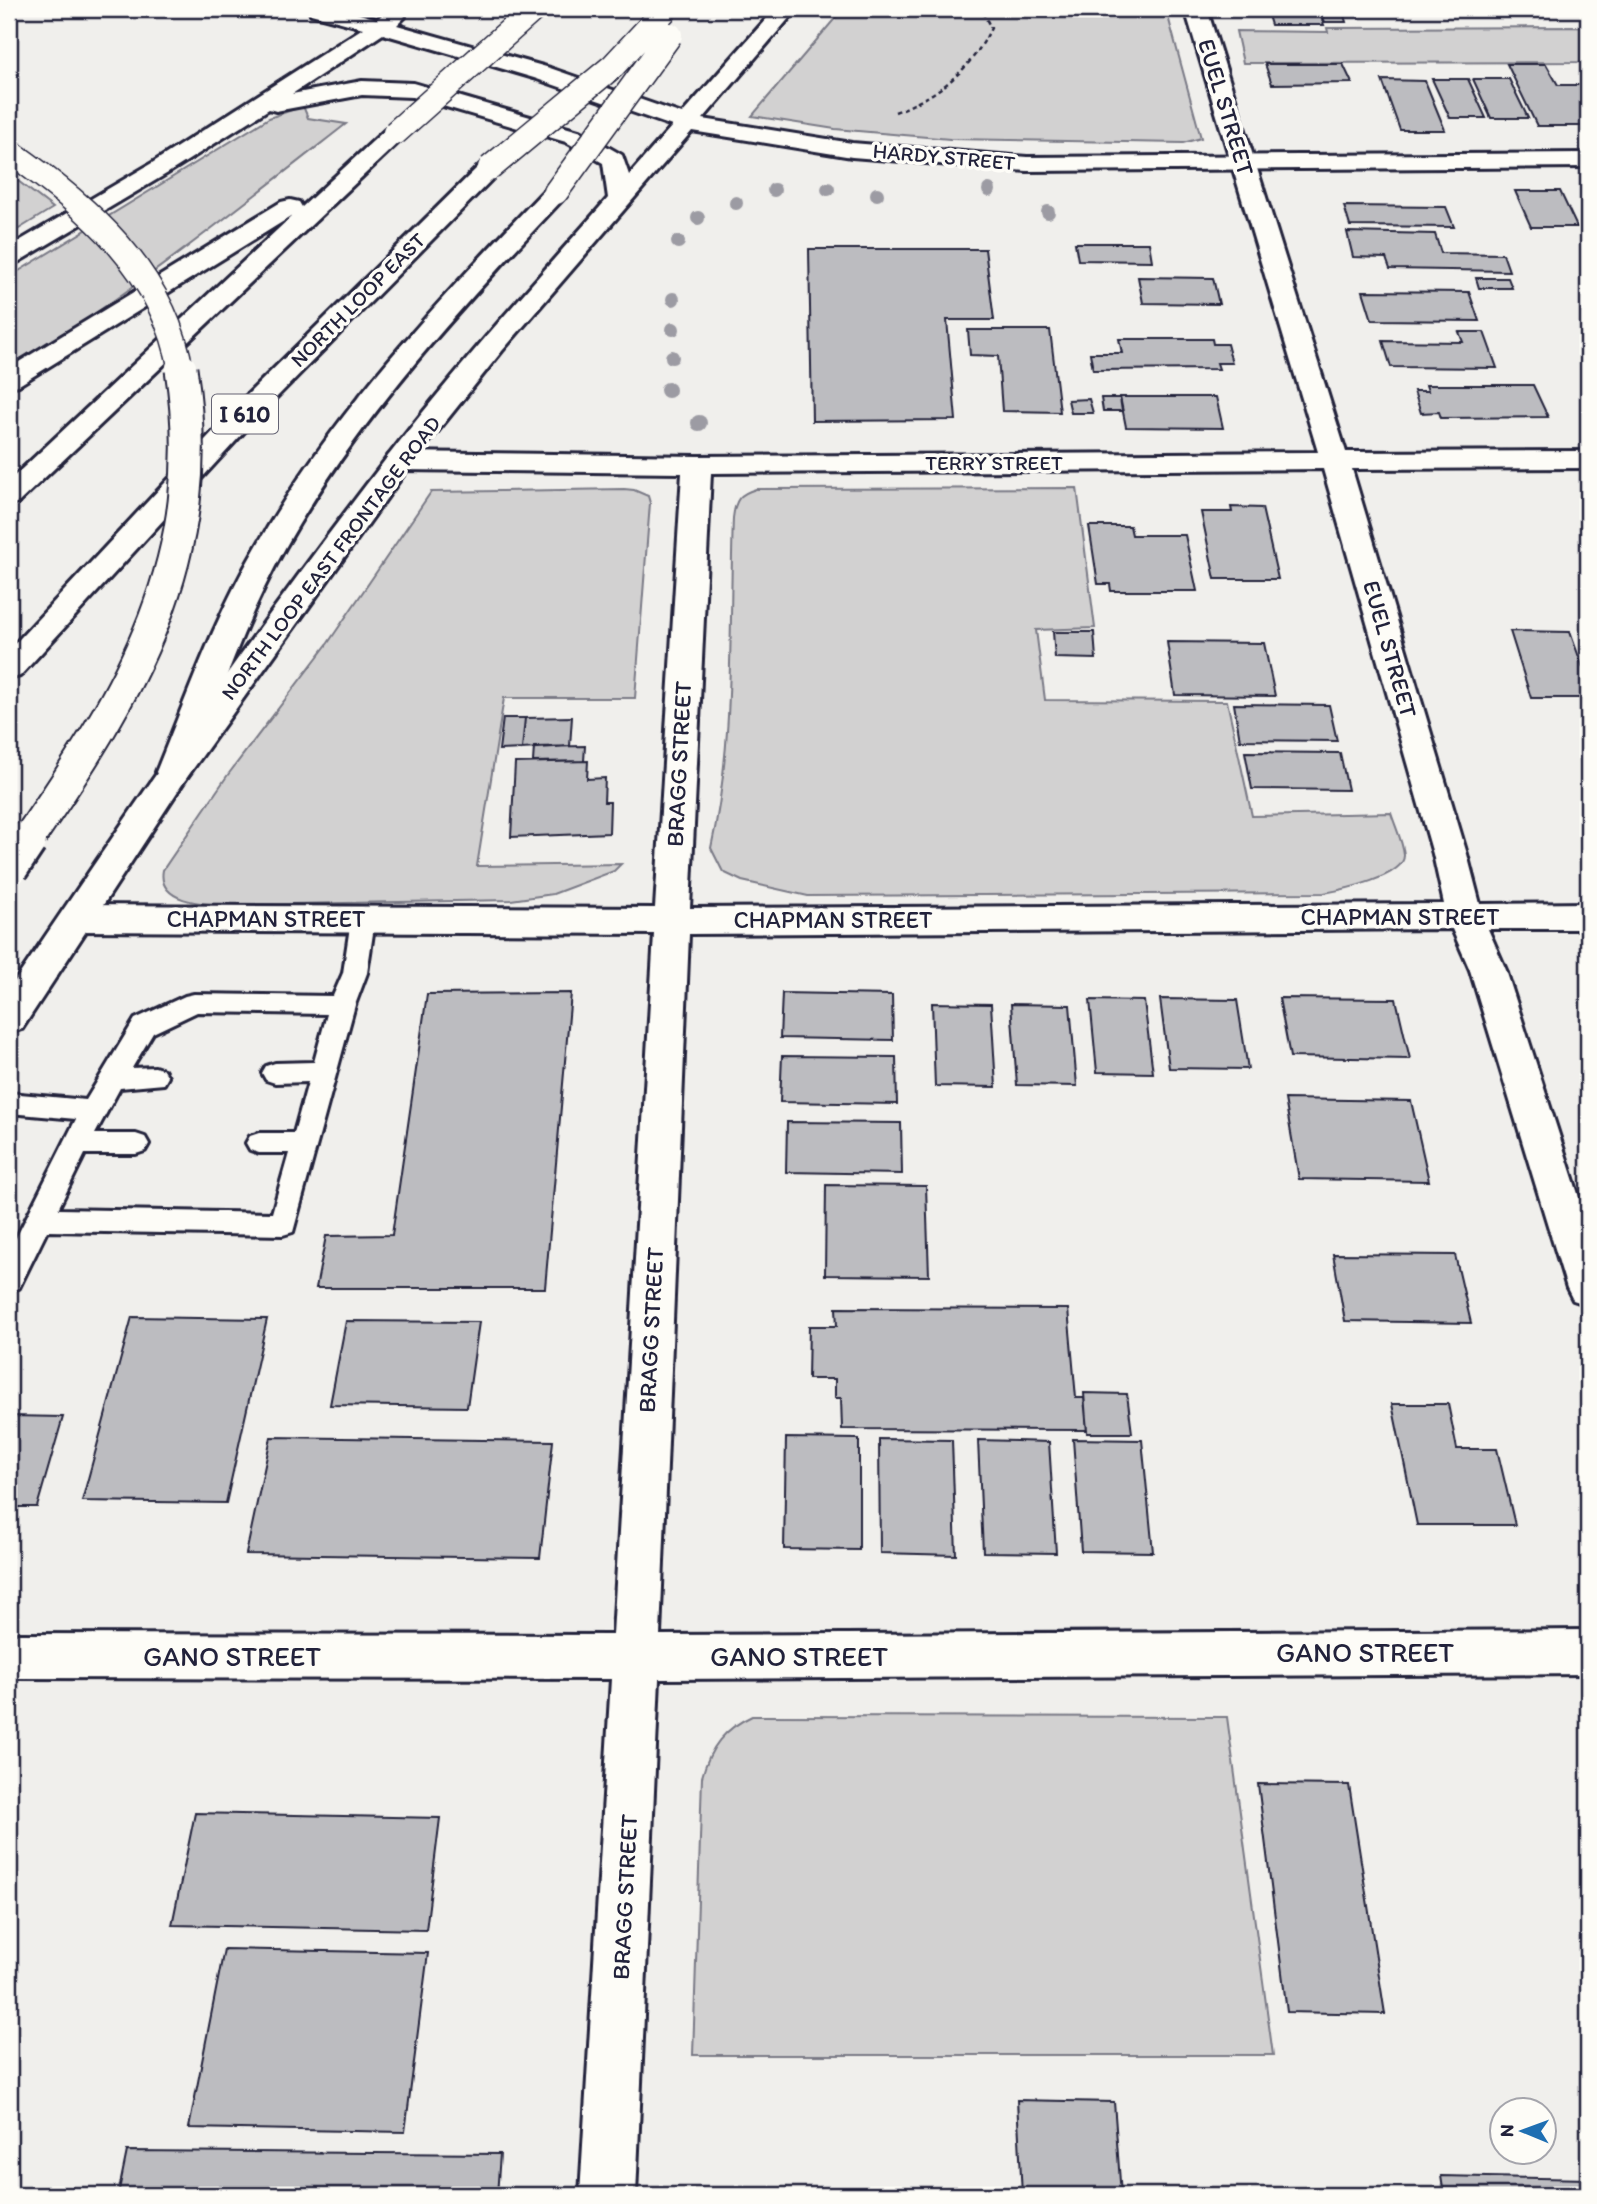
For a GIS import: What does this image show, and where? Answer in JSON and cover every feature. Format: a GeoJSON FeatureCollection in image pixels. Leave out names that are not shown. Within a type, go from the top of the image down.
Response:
{"type":"FeatureCollection","features":[{"type":"Feature","properties":{"kind":"main road","name":"HARDY STREET"},"geometry":{"type":"LineString","coordinates":[[319,9],[542,74],[687,123],[852,150],[1016,163],[1588,160]]}},
{"type":"Feature","properties":{"kind":"main road"},"geometry":{"type":"LineString","coordinates":[[9,257],[160,168],[381,27],[404,9]]}},
{"type":"Feature","properties":{"kind":"main road"},"geometry":{"type":"LineString","coordinates":[[9,496],[358,166],[534,9]]}},
{"type":"Feature","properties":{"kind":"main road","name":"NORTH LOOP EAST"},"geometry":{"type":"LineString","coordinates":[[9,669],[258,400],[490,168],[613,66],[666,9]]}},
{"type":"Feature","properties":{"kind":"main road"},"geometry":{"type":"LineString","coordinates":[[173,772],[240,607],[270,548],[352,424],[419,339],[556,192],[690,9]]}},
{"type":"Feature","properties":{"kind":"main road","name":"NORTH LOOP EAST FRONTAGE ROAD"},"geometry":{"type":"LineString","coordinates":[[9,1019],[173,772],[399,461],[493,345],[786,9]]}},
{"type":"Feature","properties":{"kind":"main road","name":"EUEL STREET"},"geometry":{"type":"LineString","coordinates":[[1196,9],[1335,461],[1447,841],[1465,917],[1488,970],[1588,1289]]}},
{"type":"Feature","properties":{"kind":"main road"},"geometry":{"type":"LineString","coordinates":[[251,110],[302,98],[362,89],[413,90],[574,137],[595,148],[614,160],[621,201]]}},
{"type":"Feature","properties":{"kind":"main road"},"geometry":{"type":"LineString","coordinates":[[9,151],[58,185],[114,238],[150,289],[176,342],[186,418],[187,492],[170,572],[135,664],[94,741],[9,867]]}},
{"type":"Feature","properties":{"kind":"main road"},"geometry":{"type":"LineString","coordinates":[[9,380],[358,166]]}},
{"type":"Feature","properties":{"kind":"main road","name":"TERRY STREET"},"geometry":{"type":"LineString","coordinates":[[399,461],[697,465],[1588,459]]}},
{"type":"Feature","properties":{"kind":"main road","name":"BRAGG STREET"},"geometry":{"type":"LineString","coordinates":[[608,2195],[637,1657],[670,921],[697,465]]}},
{"type":"Feature","properties":{"kind":"main road","name":"CHAPMAN STREET"},"geometry":{"type":"LineString","coordinates":[[77,918],[670,921],[1588,916]]}},
{"type":"Feature","properties":{"kind":"main road","name":"GANO STREET"},"geometry":{"type":"LineString","coordinates":[[9,1656],[637,1657],[1588,1652]]}},
{"type":"Feature","properties":{"kind":"lane"},"geometry":{"type":"LineString","coordinates":[[39,1220],[284,1224],[342,1005],[355,973],[363,920]]}},
{"type":"Feature","properties":{"kind":"lane"},"geometry":{"type":"LineString","coordinates":[[9,1280],[93,1111],[144,1026],[194,1003],[342,1005]]}},
{"type":"Feature","properties":{"kind":"lane"},"geometry":{"type":"LineString","coordinates":[[275,1073],[324,1072]]}},
{"type":"Feature","properties":{"kind":"lane"},"geometry":{"type":"LineString","coordinates":[[113,1078],[155,1077]]}},
{"type":"Feature","properties":{"kind":"lane"},"geometry":{"type":"LineString","coordinates":[[9,1104],[93,1111]]}},
{"type":"Feature","properties":{"kind":"lane"},"geometry":{"type":"LineString","coordinates":[[260,1143],[304,1143]]}},
{"type":"Feature","properties":{"kind":"lane"},"geometry":{"type":"LineString","coordinates":[[76,1144],[136,1144]]}},
{"type":"Feature","properties":{"kind":"path"},"geometry":{"type":"LineString","coordinates":[[852,150],[860,131],[886,115],[916,105],[936,93],[977,57],[991,28],[981,9]]}},
{"type":"Feature","properties":{"kind":"shaded area"},"geometry":{"type":"Polygon","coordinates":[[[843,9],[1166,9],[1201,138],[1183,143],[950,139],[835,129],[752,116],[843,9]]]}},
{"type":"Feature","properties":{"kind":"shaded area"},"geometry":{"type":"Polygon","coordinates":[[[1588,27],[1588,62],[1243,63],[1236,31],[1328,32],[1327,28],[1588,27]]]}},
{"type":"Feature","properties":{"kind":"shaded area"},"geometry":{"type":"Polygon","coordinates":[[[303,106],[308,118],[346,124],[138,283],[9,370],[9,277],[269,118],[303,106]]]}},
{"type":"Feature","properties":{"kind":"shaded area"},"geometry":{"type":"Polygon","coordinates":[[[9,174],[53,208],[9,235],[9,174]]]}},
{"type":"Feature","properties":{"kind":"shaded area"},"geometry":{"type":"Polygon","coordinates":[[[1077,488],[1095,628],[1036,630],[1045,700],[1227,701],[1252,816],[1391,813],[1401,839],[1404,855],[1402,863],[1384,876],[1371,881],[1324,893],[808,896],[742,881],[723,872],[711,848],[724,767],[730,684],[733,518],[739,499],[756,489],[1077,488]]]}},
{"type":"Feature","properties":{"kind":"shaded area"},"geometry":{"type":"Polygon","coordinates":[[[624,489],[648,496],[650,503],[635,698],[504,698],[477,866],[621,864],[614,871],[553,894],[511,900],[225,905],[183,899],[167,889],[163,881],[163,870],[227,776],[328,643],[431,492],[624,489]]]}},
{"type":"Feature","properties":{"kind":"shaded area"},"geometry":{"type":"Polygon","coordinates":[[[752,1716],[1227,1717],[1273,2055],[693,2055],[702,1777],[709,1757],[720,1740],[752,1716]]]}},
{"type":"Feature","properties":{"kind":"building"},"geometry":{"type":"Polygon","coordinates":[[[1266,9],[1318,9],[1324,25],[1271,25],[1266,9]]]}},
{"type":"Feature","properties":{"kind":"building"},"geometry":{"type":"Polygon","coordinates":[[[1320,9],[1342,9],[1346,22],[1325,22],[1320,9]]]}},
{"type":"Feature","properties":{"kind":"building"},"geometry":{"type":"Polygon","coordinates":[[[1265,64],[1343,64],[1352,83],[1272,84],[1265,64]]]}},
{"type":"Feature","properties":{"kind":"building"},"geometry":{"type":"Polygon","coordinates":[[[1507,64],[1546,64],[1558,85],[1588,85],[1588,126],[1537,126],[1507,64]]]}},
{"type":"Feature","properties":{"kind":"building"},"geometry":{"type":"Polygon","coordinates":[[[1432,79],[1468,79],[1486,118],[1450,118],[1432,79]]]}},
{"type":"Feature","properties":{"kind":"building"},"geometry":{"type":"Polygon","coordinates":[[[1473,79],[1509,79],[1528,118],[1491,118],[1473,79]]]}},
{"type":"Feature","properties":{"kind":"building"},"geometry":{"type":"Polygon","coordinates":[[[1382,80],[1425,81],[1445,130],[1400,130],[1382,80]]]}},
{"type":"Feature","properties":{"kind":"building"},"geometry":{"type":"Polygon","coordinates":[[[1515,191],[1560,191],[1577,227],[1531,227],[1515,191]]]}},
{"type":"Feature","properties":{"kind":"building"},"geometry":{"type":"Polygon","coordinates":[[[1344,206],[1446,207],[1454,227],[1350,226],[1344,206]]]}},
{"type":"Feature","properties":{"kind":"building"},"geometry":{"type":"Polygon","coordinates":[[[1347,232],[1435,234],[1441,253],[1503,254],[1509,271],[1390,269],[1386,258],[1353,257],[1347,232]]]}},
{"type":"Feature","properties":{"kind":"building"},"geometry":{"type":"Polygon","coordinates":[[[1075,243],[1149,243],[1152,261],[1078,260],[1075,243]]]}},
{"type":"Feature","properties":{"kind":"building"},"geometry":{"type":"Polygon","coordinates":[[[809,249],[985,249],[994,320],[947,320],[956,420],[812,421],[809,249]]]}},
{"type":"Feature","properties":{"kind":"building"},"geometry":{"type":"Polygon","coordinates":[[[1138,277],[1213,278],[1219,304],[1143,303],[1138,277]]]}},
{"type":"Feature","properties":{"kind":"building"},"geometry":{"type":"Polygon","coordinates":[[[1476,278],[1508,278],[1512,288],[1479,288],[1476,278]]]}},
{"type":"Feature","properties":{"kind":"building"},"geometry":{"type":"Polygon","coordinates":[[[1363,291],[1469,292],[1479,321],[1372,320],[1363,291]]]}},
{"type":"Feature","properties":{"kind":"building"},"geometry":{"type":"Polygon","coordinates":[[[968,330],[1050,330],[1060,412],[1002,411],[998,356],[970,355],[968,330]]]}},
{"type":"Feature","properties":{"kind":"building"},"geometry":{"type":"Polygon","coordinates":[[[1459,332],[1484,332],[1497,368],[1391,367],[1383,341],[1463,342],[1459,332]]]}},
{"type":"Feature","properties":{"kind":"building"},"geometry":{"type":"Polygon","coordinates":[[[1119,339],[1212,339],[1213,344],[1227,344],[1232,363],[1217,363],[1219,369],[1093,370],[1090,353],[1122,353],[1119,339]]]}},
{"type":"Feature","properties":{"kind":"building"},"geometry":{"type":"Polygon","coordinates":[[[1426,385],[1533,385],[1548,417],[1441,418],[1439,412],[1421,413],[1414,391],[1428,391],[1426,385]]]}},
{"type":"Feature","properties":{"kind":"building"},"geometry":{"type":"Polygon","coordinates":[[[1120,397],[1216,397],[1223,428],[1126,427],[1120,397]]]}},
{"type":"Feature","properties":{"kind":"building"},"geometry":{"type":"Polygon","coordinates":[[[1101,398],[1120,398],[1122,411],[1103,411],[1101,398]]]}},
{"type":"Feature","properties":{"kind":"building"},"geometry":{"type":"Polygon","coordinates":[[[1089,399],[1093,413],[1071,413],[1068,400],[1089,399]]]}},
{"type":"Feature","properties":{"kind":"building"},"geometry":{"type":"Polygon","coordinates":[[[1231,507],[1262,508],[1278,579],[1215,579],[1201,512],[1232,512],[1231,507]]]}},
{"type":"Feature","properties":{"kind":"building"},"geometry":{"type":"Polygon","coordinates":[[[1089,526],[1130,526],[1132,535],[1185,535],[1197,591],[1111,591],[1110,584],[1098,584],[1089,526]]]}},
{"type":"Feature","properties":{"kind":"building"},"geometry":{"type":"Polygon","coordinates":[[[1510,631],[1570,632],[1588,682],[1588,698],[1531,698],[1510,631]]]}},
{"type":"Feature","properties":{"kind":"building"},"geometry":{"type":"Polygon","coordinates":[[[1053,632],[1094,632],[1096,659],[1055,658],[1053,632]]]}},
{"type":"Feature","properties":{"kind":"building"},"geometry":{"type":"Polygon","coordinates":[[[1167,642],[1264,643],[1275,696],[1175,695],[1167,642]]]}},
{"type":"Feature","properties":{"kind":"building"},"geometry":{"type":"Polygon","coordinates":[[[1234,704],[1329,705],[1337,741],[1240,740],[1234,704]]]}},
{"type":"Feature","properties":{"kind":"building"},"geometry":{"type":"Polygon","coordinates":[[[572,717],[570,746],[522,749],[525,718],[572,717]]]}},
{"type":"Feature","properties":{"kind":"building"},"geometry":{"type":"Polygon","coordinates":[[[503,718],[525,718],[522,749],[499,750],[503,718]]]}},
{"type":"Feature","properties":{"kind":"building"},"geometry":{"type":"Polygon","coordinates":[[[585,746],[584,761],[533,762],[534,747],[585,746]]]}},
{"type":"Feature","properties":{"kind":"building"},"geometry":{"type":"Polygon","coordinates":[[[1245,752],[1340,753],[1348,790],[1252,789],[1245,752]]]}},
{"type":"Feature","properties":{"kind":"building"},"geometry":{"type":"Polygon","coordinates":[[[588,761],[587,779],[605,778],[604,802],[610,802],[609,833],[511,837],[515,763],[588,761]]]}},
{"type":"Feature","properties":{"kind":"building"},"geometry":{"type":"Polygon","coordinates":[[[571,993],[545,1288],[316,1288],[326,1236],[392,1235],[427,994],[571,993]]]}},
{"type":"Feature","properties":{"kind":"building"},"geometry":{"type":"Polygon","coordinates":[[[782,993],[892,995],[893,1040],[780,1038],[782,993]]]}},
{"type":"Feature","properties":{"kind":"building"},"geometry":{"type":"Polygon","coordinates":[[[1279,998],[1396,999],[1410,1059],[1290,1057],[1279,998]]]}},
{"type":"Feature","properties":{"kind":"building"},"geometry":{"type":"Polygon","coordinates":[[[1160,999],[1237,1000],[1248,1069],[1169,1068],[1160,999]]]}},
{"type":"Feature","properties":{"kind":"building"},"geometry":{"type":"Polygon","coordinates":[[[1090,1000],[1144,1001],[1153,1073],[1097,1072],[1090,1000]]]}},
{"type":"Feature","properties":{"kind":"building"},"geometry":{"type":"Polygon","coordinates":[[[932,1003],[991,1004],[996,1087],[935,1086],[932,1003]]]}},
{"type":"Feature","properties":{"kind":"building"},"geometry":{"type":"Polygon","coordinates":[[[1011,1004],[1070,1005],[1077,1086],[1017,1085],[1011,1004]]]}},
{"type":"Feature","properties":{"kind":"building"},"geometry":{"type":"Polygon","coordinates":[[[782,1056],[896,1057],[897,1104],[780,1102],[782,1056]]]}},
{"type":"Feature","properties":{"kind":"building"},"geometry":{"type":"Polygon","coordinates":[[[1285,1099],[1411,1101],[1429,1181],[1299,1179],[1285,1099]]]}},
{"type":"Feature","properties":{"kind":"building"},"geometry":{"type":"Polygon","coordinates":[[[787,1122],[901,1123],[902,1174],[786,1172],[787,1122]]]}},
{"type":"Feature","properties":{"kind":"building"},"geometry":{"type":"Polygon","coordinates":[[[826,1185],[926,1186],[929,1276],[825,1275],[826,1185]]]}},
{"type":"Feature","properties":{"kind":"building"},"geometry":{"type":"Polygon","coordinates":[[[1333,1254],[1455,1255],[1471,1323],[1345,1321],[1333,1254]]]}},
{"type":"Feature","properties":{"kind":"building"},"geometry":{"type":"Polygon","coordinates":[[[836,1308],[1068,1309],[1076,1398],[1084,1398],[1087,1430],[842,1429],[841,1398],[835,1398],[835,1379],[808,1379],[809,1326],[837,1326],[836,1308]]]}},
{"type":"Feature","properties":{"kind":"building"},"geometry":{"type":"Polygon","coordinates":[[[132,1317],[267,1319],[226,1503],[82,1501],[132,1317]]]}},
{"type":"Feature","properties":{"kind":"building"},"geometry":{"type":"Polygon","coordinates":[[[346,1321],[479,1322],[467,1407],[330,1405],[346,1321]]]}},
{"type":"Feature","properties":{"kind":"building"},"geometry":{"type":"Polygon","coordinates":[[[1084,1393],[1127,1394],[1132,1433],[1087,1433],[1084,1393]]]}},
{"type":"Feature","properties":{"kind":"building"},"geometry":{"type":"Polygon","coordinates":[[[1392,1404],[1448,1404],[1457,1449],[1497,1449],[1515,1525],[1417,1525],[1392,1404]]]}},
{"type":"Feature","properties":{"kind":"building"},"geometry":{"type":"Polygon","coordinates":[[[10,1416],[63,1417],[37,1507],[9,1507],[10,1416]]]}},
{"type":"Feature","properties":{"kind":"building"},"geometry":{"type":"Polygon","coordinates":[[[271,1437],[553,1441],[540,1558],[246,1554],[271,1437]]]}},
{"type":"Feature","properties":{"kind":"building"},"geometry":{"type":"Polygon","coordinates":[[[786,1438],[859,1439],[859,1550],[784,1549],[786,1438]]]}},
{"type":"Feature","properties":{"kind":"building"},"geometry":{"type":"Polygon","coordinates":[[[879,1439],[952,1440],[956,1555],[880,1553],[879,1439]]]}},
{"type":"Feature","properties":{"kind":"building"},"geometry":{"type":"Polygon","coordinates":[[[1073,1439],[1142,1440],[1153,1552],[1081,1551],[1073,1439]]]}},
{"type":"Feature","properties":{"kind":"building"},"geometry":{"type":"Polygon","coordinates":[[[978,1440],[1049,1442],[1056,1553],[983,1552],[978,1440]]]}},
{"type":"Feature","properties":{"kind":"building"},"geometry":{"type":"Polygon","coordinates":[[[1258,1784],[1349,1785],[1385,2014],[1287,2012],[1258,1784]]]}},
{"type":"Feature","properties":{"kind":"building"},"geometry":{"type":"Polygon","coordinates":[[[195,1813],[440,1818],[426,1930],[172,1925],[195,1813]]]}},
{"type":"Feature","properties":{"kind":"building"},"geometry":{"type":"Polygon","coordinates":[[[224,1949],[428,1953],[405,2132],[189,2128],[224,1949]]]}},
{"type":"Feature","properties":{"kind":"building"},"geometry":{"type":"Polygon","coordinates":[[[1017,2100],[1114,2102],[1121,2195],[1022,2195],[1017,2100]]]}},
{"type":"Feature","properties":{"kind":"building"},"geometry":{"type":"Polygon","coordinates":[[[127,2151],[500,2154],[497,2195],[118,2195],[127,2151]]]}},
{"type":"Feature","properties":{"kind":"building"},"geometry":{"type":"Polygon","coordinates":[[[1441,2176],[1588,2179],[1588,2195],[1444,2195],[1441,2176]]]}}]}
